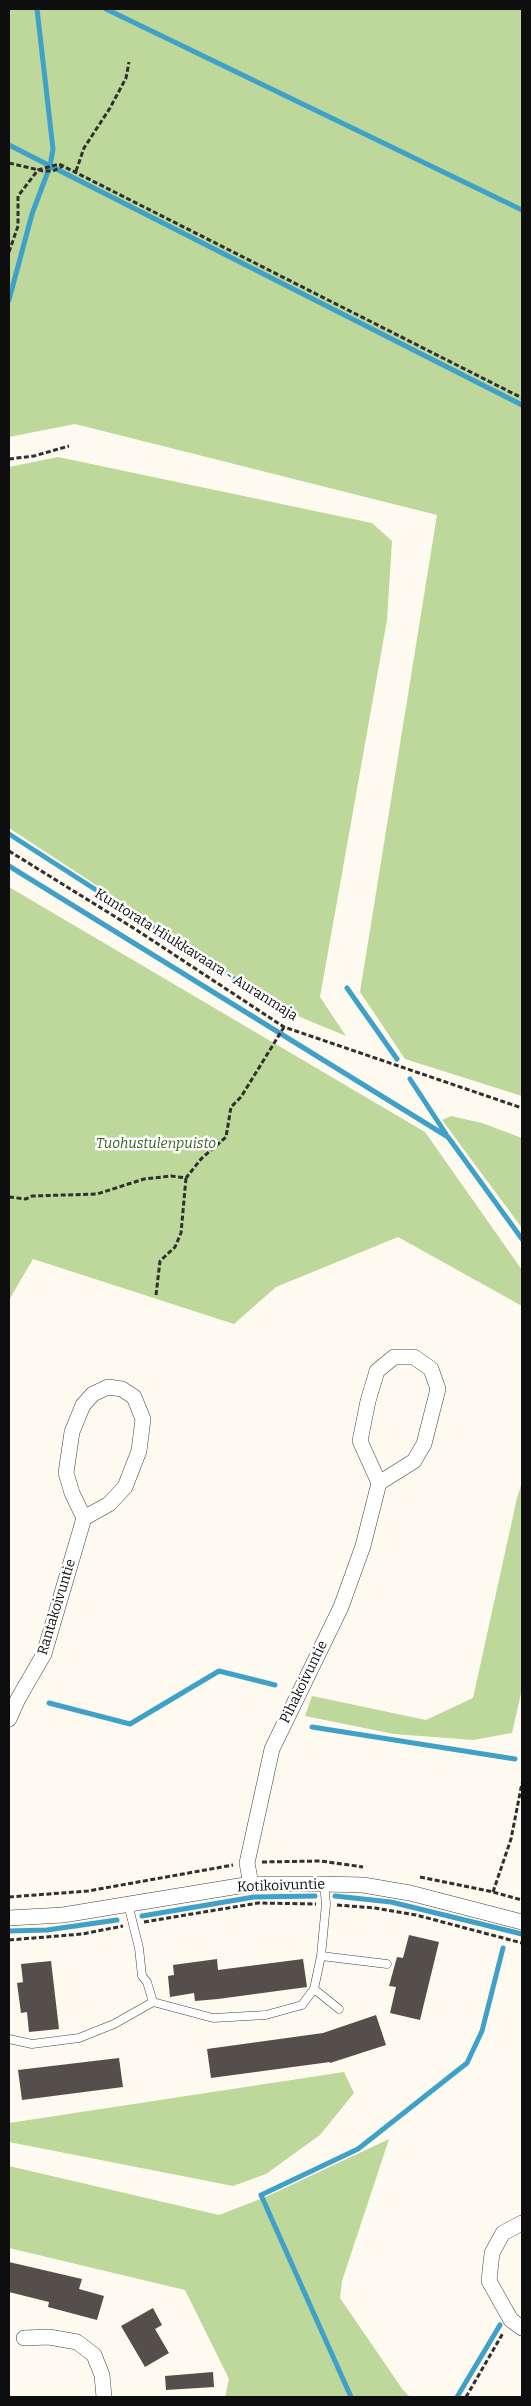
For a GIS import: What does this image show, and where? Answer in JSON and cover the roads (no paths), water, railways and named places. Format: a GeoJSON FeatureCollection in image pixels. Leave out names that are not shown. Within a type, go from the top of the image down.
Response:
{"type":"FeatureCollection","features":[{"type":"Feature","properties":{"kind":"street"},"geometry":{"type":"LineString","coordinates":[[394,1357],[414,1357],[432,1369],[438,1389],[424,1444],[414,1461],[379,1483],[360,1441],[368,1401],[377,1371],[394,1357]]}},
{"type":"Feature","properties":{"kind":"street"},"geometry":{"type":"LineString","coordinates":[[108,1387],[122,1390],[134,1397],[143,1419],[139,1450],[125,1487],[109,1504],[84,1518],[72,1493],[66,1473],[72,1432],[83,1406],[93,1394],[108,1387]]}},
{"type":"Feature","properties":{"kind":"street","name":"Pihakoivuntie"},"geometry":{"type":"LineString","coordinates":[[251,1884],[247,1863],[272,1749],[341,1607],[363,1546],[379,1483]]}},
{"type":"Feature","properties":{"kind":"street","name":"Rantakoivuntie"},"geometry":{"type":"LineString","coordinates":[[9,1719],[18,1699],[44,1654],[84,1518]]}},
{"type":"Feature","properties":{"kind":"street","name":"Kotikoivuntie"},"geometry":{"type":"LineString","coordinates":[[9,1918],[63,1915],[251,1884],[324,1884],[363,1886],[410,1893],[522,1922]]}},
{"type":"Feature","properties":{"kind":"street"},"geometry":{"type":"LineString","coordinates":[[516,2324],[489,2281],[492,2252],[503,2233],[522,2223]]}},
{"type":"Feature","properties":{"kind":"street"},"geometry":{"type":"LineString","coordinates":[[24,2338],[49,2337],[77,2342],[94,2355],[102,2375],[104,2397]]}},
{"type":"Feature","properties":{"kind":"lane"},"geometry":{"type":"LineString","coordinates":[[9,2039],[32,2044],[79,2038],[114,2024],[153,2002],[214,2018],[266,2015],[302,2004],[314,1988],[321,1956],[326,1904],[324,1884]]}},
{"type":"Feature","properties":{"kind":"lane"},"geometry":{"type":"LineString","coordinates":[[128,1904],[142,1976],[147,1982],[153,2002]]}},
{"type":"Feature","properties":{"kind":"lane"},"geometry":{"type":"LineString","coordinates":[[321,1956],[387,1964]]}},
{"type":"Feature","properties":{"kind":"lane"},"geometry":{"type":"LineString","coordinates":[[314,1988],[339,2009]]}},
{"type":"Feature","properties":{"kind":"waterway"},"geometry":{"type":"LineString","coordinates":[[9,300],[32,214],[50,166],[53,149],[37,9]]}},
{"type":"Feature","properties":{"kind":"waterway"},"geometry":{"type":"LineString","coordinates":[[106,9],[522,210]]}},
{"type":"Feature","properties":{"kind":"waterway"},"geometry":{"type":"LineString","coordinates":[[9,145],[522,405]]}},
{"type":"Feature","properties":{"kind":"waterway"},"geometry":{"type":"LineString","coordinates":[[9,834],[289,1014]]}},
{"type":"Feature","properties":{"kind":"waterway"},"geometry":{"type":"LineString","coordinates":[[9,866],[448,1137],[522,1239]]}},
{"type":"Feature","properties":{"kind":"waterway"},"geometry":{"type":"LineString","coordinates":[[347,988],[397,1059]]}},
{"type":"Feature","properties":{"kind":"waterway"},"geometry":{"type":"LineString","coordinates":[[410,1079],[446,1134]]}},
{"type":"Feature","properties":{"kind":"waterway"},"geometry":{"type":"LineString","coordinates":[[49,1703],[130,1724],[219,1671],[275,1685]]}},
{"type":"Feature","properties":{"kind":"waterway"},"geometry":{"type":"LineString","coordinates":[[312,1727],[515,1759]]}},
{"type":"Feature","properties":{"kind":"waterway"},"geometry":{"type":"LineString","coordinates":[[142,1916],[254,1897],[315,1896]]}},
{"type":"Feature","properties":{"kind":"waterway"},"geometry":{"type":"LineString","coordinates":[[335,1896],[391,1902],[522,1934]]}},
{"type":"Feature","properties":{"kind":"waterway"},"geometry":{"type":"LineString","coordinates":[[9,1931],[47,1930],[117,1920]]}},
{"type":"Feature","properties":{"kind":"waterway"},"geometry":{"type":"LineString","coordinates":[[351,2397],[261,2195],[358,2149],[467,2063],[482,2031],[503,1948]]}},
{"type":"Feature","properties":{"kind":"waterway"},"geometry":{"type":"LineString","coordinates":[[457,2397],[500,2325]]}},
{"type":"Feature","properties":{"kind":"park label","name":"Tuohustulenpuisto"},"geometry":{"type":"Point","coordinates":[156,1144]}}]}
